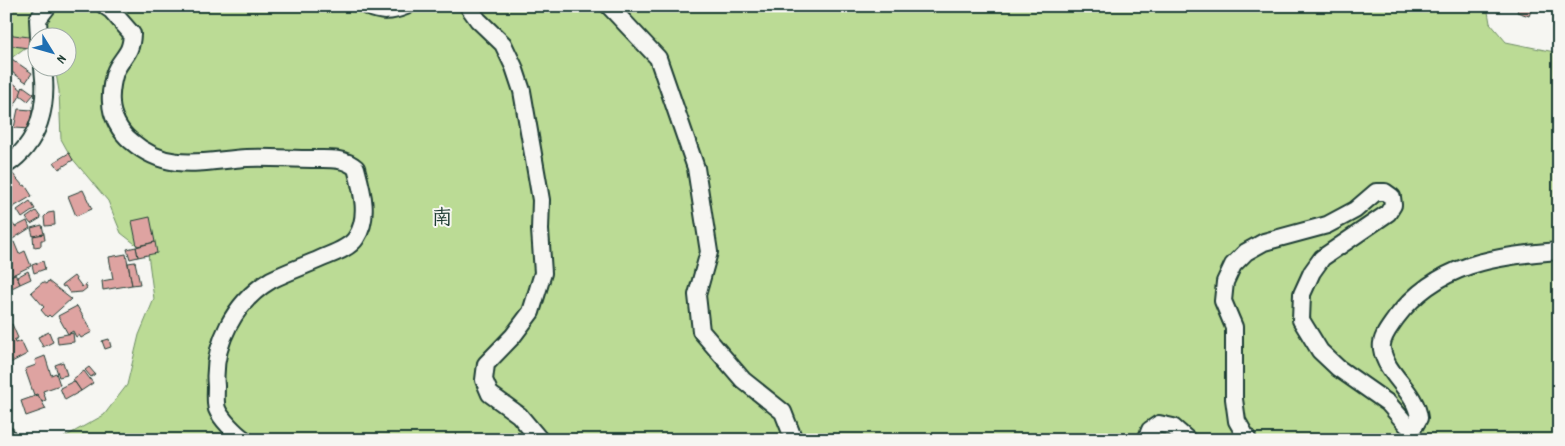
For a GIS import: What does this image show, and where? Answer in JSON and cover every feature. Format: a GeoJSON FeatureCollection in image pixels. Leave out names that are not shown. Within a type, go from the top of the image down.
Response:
{"type":"FeatureCollection","features":[{"type":"Feature","properties":{"kind":"street"},"geometry":{"type":"LineString","coordinates":[[38,28],[38,19],[48,6]]}},
{"type":"Feature","properties":{"kind":"street"},"geometry":{"type":"LineString","coordinates":[[367,6],[380,12],[392,12],[406,6]]}},
{"type":"Feature","properties":{"kind":"street"},"geometry":{"type":"LineString","coordinates":[[468,6],[478,20],[503,44],[514,67],[522,91],[541,200],[540,230],[543,273],[531,312],[513,336],[486,364],[484,380],[490,394],[519,415],[540,440]]}},
{"type":"Feature","properties":{"kind":"street"},"geometry":{"type":"LineString","coordinates":[[609,6],[658,58],[696,168],[710,252],[697,295],[701,331],[743,380],[783,412],[794,440]]}},
{"type":"Feature","properties":{"kind":"street"},"geometry":{"type":"LineString","coordinates":[[110,7],[132,34],[132,45],[127,56],[116,69],[111,102],[113,115],[123,135],[145,153],[164,161],[183,164],[249,158],[338,159],[356,168],[360,182],[364,216],[356,239],[341,250],[270,281],[248,298],[235,314],[224,335],[218,353],[215,374],[218,409],[238,436],[245,440]]}},
{"type":"Feature","properties":{"kind":"street"},"geometry":{"type":"LineString","coordinates":[[6,165],[24,151],[37,129],[43,107],[43,78]]}},
{"type":"Feature","properties":{"kind":"street"},"geometry":{"type":"LineString","coordinates":[[1248,440],[1237,421],[1234,398],[1234,327],[1223,301],[1225,282],[1233,265],[1246,252],[1264,242],[1327,225],[1355,210],[1376,192],[1385,192],[1392,197],[1393,205],[1388,213],[1322,258],[1312,272],[1302,294],[1301,320],[1320,350],[1332,362],[1388,403],[1407,425],[1415,425],[1420,418],[1418,408],[1384,360],[1382,346],[1386,332],[1406,305],[1429,286],[1456,271],[1478,262],[1503,256],[1559,251]]}},
{"type":"Feature","properties":{"kind":"street"},"geometry":{"type":"LineString","coordinates":[[1146,440],[1150,430],[1159,424],[1173,427],[1188,440]]}},
{"type":"Feature","properties":{"kind":"street"},"geometry":{"type":"LineString","coordinates":[[6,435],[8,440]]}},
{"type":"Feature","properties":{"kind":"green space"},"geometry":{"type":"Polygon","coordinates":[[[6,6],[1487,6],[1490,23],[1506,42],[1559,53],[1559,440],[59,440],[104,415],[127,385],[139,335],[154,299],[148,254],[121,233],[108,201],[71,157],[61,139],[57,78],[78,78],[78,28],[28,28],[28,46],[6,62],[6,6]]]}},
{"type":"Feature","properties":{"kind":"building"},"geometry":{"type":"Polygon","coordinates":[[[1519,6],[1533,6],[1529,16],[1517,12],[1519,6]]]}},
{"type":"Feature","properties":{"kind":"building"},"geometry":{"type":"Polygon","coordinates":[[[6,34],[28,37],[28,48],[6,45],[6,34]]]}},
{"type":"Feature","properties":{"kind":"building"},"geometry":{"type":"Polygon","coordinates":[[[6,55],[28,70],[29,78],[26,82],[6,68],[6,55]]]}},
{"type":"Feature","properties":{"kind":"building"},"geometry":{"type":"Polygon","coordinates":[[[6,77],[23,91],[9,114],[6,112],[6,77]]]}},
{"type":"Feature","properties":{"kind":"building"},"geometry":{"type":"Polygon","coordinates":[[[23,86],[34,94],[28,101],[20,95],[23,86]]]}},
{"type":"Feature","properties":{"kind":"building"},"geometry":{"type":"Polygon","coordinates":[[[18,109],[32,110],[30,129],[14,128],[18,109]]]}},
{"type":"Feature","properties":{"kind":"building"},"geometry":{"type":"Polygon","coordinates":[[[69,153],[73,160],[59,169],[54,162],[69,153]]]}},
{"type":"Feature","properties":{"kind":"building"},"geometry":{"type":"Polygon","coordinates":[[[12,173],[23,186],[25,185],[32,196],[10,209],[6,203],[6,177],[12,173]]]}},
{"type":"Feature","properties":{"kind":"building"},"geometry":{"type":"Polygon","coordinates":[[[83,190],[92,209],[76,216],[68,196],[83,190]]]}},
{"type":"Feature","properties":{"kind":"building"},"geometry":{"type":"Polygon","coordinates":[[[30,201],[35,209],[22,218],[17,210],[30,201]]]}},
{"type":"Feature","properties":{"kind":"building"},"geometry":{"type":"Polygon","coordinates":[[[36,211],[41,218],[31,224],[26,218],[36,211]]]}},
{"type":"Feature","properties":{"kind":"building"},"geometry":{"type":"Polygon","coordinates":[[[54,212],[55,225],[45,226],[44,217],[48,213],[54,212]]]}},
{"type":"Feature","properties":{"kind":"building"},"geometry":{"type":"Polygon","coordinates":[[[6,214],[15,227],[27,221],[30,228],[8,242],[6,214]]]}},
{"type":"Feature","properties":{"kind":"building"},"geometry":{"type":"Polygon","coordinates":[[[150,217],[155,242],[137,246],[132,221],[150,217]]]}},
{"type":"Feature","properties":{"kind":"building"},"geometry":{"type":"Polygon","coordinates":[[[42,225],[44,234],[33,236],[31,228],[42,225]]]}},
{"type":"Feature","properties":{"kind":"building"},"geometry":{"type":"Polygon","coordinates":[[[44,234],[45,240],[41,240],[41,246],[34,247],[33,236],[44,234]]]}},
{"type":"Feature","properties":{"kind":"building"},"geometry":{"type":"Polygon","coordinates":[[[14,242],[19,254],[25,251],[31,266],[6,278],[6,246],[14,242]]]}},
{"type":"Feature","properties":{"kind":"building"},"geometry":{"type":"Polygon","coordinates":[[[155,242],[157,253],[138,257],[136,247],[155,242]]]}},
{"type":"Feature","properties":{"kind":"building"},"geometry":{"type":"Polygon","coordinates":[[[136,247],[138,257],[130,259],[127,249],[136,247]]]}},
{"type":"Feature","properties":{"kind":"building"},"geometry":{"type":"Polygon","coordinates":[[[126,254],[132,285],[103,290],[102,281],[113,279],[109,257],[126,254]]]}},
{"type":"Feature","properties":{"kind":"building"},"geometry":{"type":"Polygon","coordinates":[[[43,261],[45,269],[34,273],[32,265],[43,261]]]}},
{"type":"Feature","properties":{"kind":"building"},"geometry":{"type":"Polygon","coordinates":[[[135,262],[140,284],[132,285],[128,263],[135,262]]]}},
{"type":"Feature","properties":{"kind":"building"},"geometry":{"type":"Polygon","coordinates":[[[28,271],[31,279],[20,284],[17,277],[28,271]]]}},
{"type":"Feature","properties":{"kind":"building"},"geometry":{"type":"Polygon","coordinates":[[[15,274],[20,284],[6,291],[6,278],[15,274]]]}},
{"type":"Feature","properties":{"kind":"building"},"geometry":{"type":"Polygon","coordinates":[[[74,276],[82,287],[85,284],[87,288],[82,292],[70,293],[62,285],[74,276]]]}},
{"type":"Feature","properties":{"kind":"building"},"geometry":{"type":"Polygon","coordinates":[[[48,281],[71,299],[51,317],[49,315],[47,317],[41,310],[44,307],[31,292],[43,282],[46,284],[48,281]]]}},
{"type":"Feature","properties":{"kind":"building"},"geometry":{"type":"Polygon","coordinates":[[[77,306],[92,332],[81,338],[79,335],[76,337],[73,331],[68,334],[58,316],[77,306]]]}},
{"type":"Feature","properties":{"kind":"building"},"geometry":{"type":"Polygon","coordinates":[[[12,324],[18,338],[14,340],[15,343],[21,341],[27,354],[8,364],[6,352],[9,351],[6,344],[6,327],[12,324]]]}},
{"type":"Feature","properties":{"kind":"building"},"geometry":{"type":"Polygon","coordinates":[[[49,332],[53,342],[43,347],[38,337],[49,332]]]}},
{"type":"Feature","properties":{"kind":"building"},"geometry":{"type":"Polygon","coordinates":[[[73,333],[74,342],[58,344],[57,336],[73,333]]]}},
{"type":"Feature","properties":{"kind":"building"},"geometry":{"type":"Polygon","coordinates":[[[109,339],[111,347],[105,349],[102,341],[109,339]]]}},
{"type":"Feature","properties":{"kind":"building"},"geometry":{"type":"Polygon","coordinates":[[[45,356],[51,375],[56,373],[60,385],[43,391],[46,400],[41,402],[37,394],[34,395],[25,369],[36,365],[35,360],[45,356]]]}},
{"type":"Feature","properties":{"kind":"building"},"geometry":{"type":"Polygon","coordinates":[[[63,362],[67,375],[59,377],[55,365],[63,362]]]}},
{"type":"Feature","properties":{"kind":"building"},"geometry":{"type":"Polygon","coordinates":[[[89,367],[95,374],[91,377],[85,370],[89,367]]]}},
{"type":"Feature","properties":{"kind":"building"},"geometry":{"type":"Polygon","coordinates":[[[84,371],[93,383],[81,391],[73,379],[84,371]]]}},
{"type":"Feature","properties":{"kind":"building"},"geometry":{"type":"Polygon","coordinates":[[[74,381],[81,391],[65,400],[60,388],[74,381]]]}},
{"type":"Feature","properties":{"kind":"building"},"geometry":{"type":"Polygon","coordinates":[[[38,395],[46,409],[26,416],[21,401],[38,395]]]}},
{"type":"Feature","properties":{"kind":"district","name":"南"},"geometry":{"type":"Point","coordinates":[442,220]}}]}
